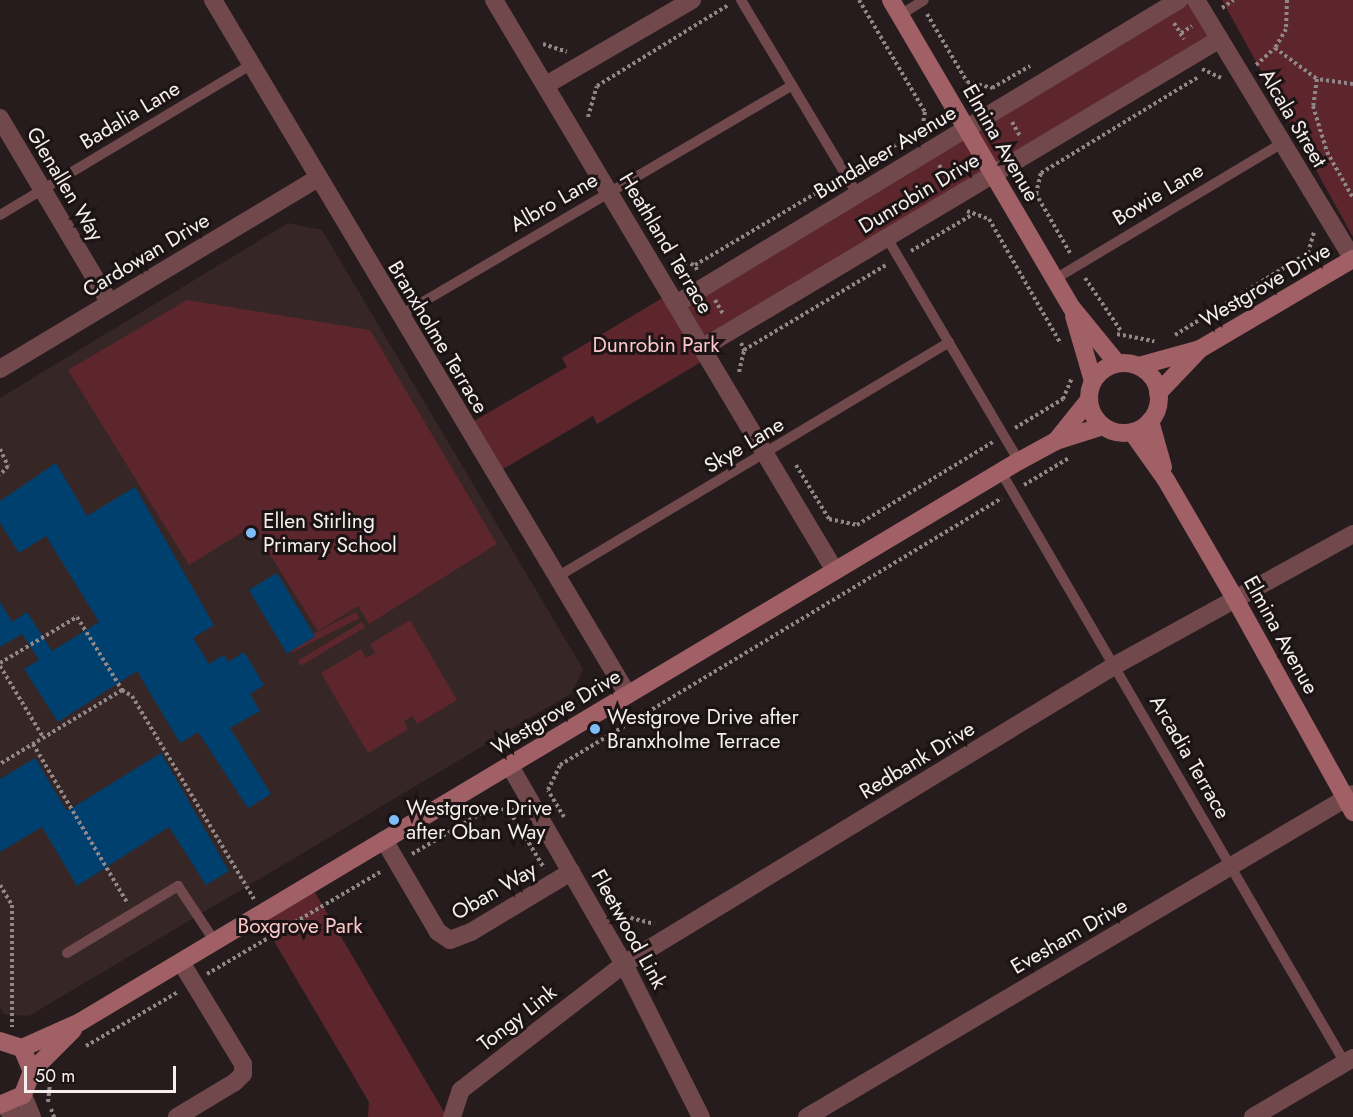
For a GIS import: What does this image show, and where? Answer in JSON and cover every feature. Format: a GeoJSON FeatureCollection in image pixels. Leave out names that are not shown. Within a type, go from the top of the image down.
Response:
{"type":"FeatureCollection","features":[{"type":"Feature","properties":{"kind":"street","name":"Branxholme Terrace"},"geometry":{"type":"LineString","coordinates":[[213,0],[316,179],[628,695]]}},
{"type":"Feature","properties":{"kind":"street","name":"Heathland Terrace"},"geometry":{"type":"LineString","coordinates":[[494,0],[835,571]]}},
{"type":"Feature","properties":{"kind":"street"},"geometry":{"type":"LineString","coordinates":[[546,85],[692,0]]}},
{"type":"Feature","properties":{"kind":"street","name":"Alcala Street"},"geometry":{"type":"LineString","coordinates":[[1196,0],[1353,259]]}},
{"type":"Feature","properties":{"kind":"street","name":"Bundaleer Avenue"},"geometry":{"type":"LineString","coordinates":[[676,304],[1172,4]]}},
{"type":"Feature","properties":{"kind":"street","name":"Elmina Avenue"},"geometry":{"type":"LineString","coordinates":[[896,7],[1072,308],[1093,381]]}},
{"type":"Feature","properties":{"kind":"street","name":"Dunrobin Drive"},"geometry":{"type":"LineString","coordinates":[[702,348],[1220,39]]}},
{"type":"Feature","properties":{"kind":"street","name":"Glenallen Way"},"geometry":{"type":"LineString","coordinates":[[0,118],[110,303]]}},
{"type":"Feature","properties":{"kind":"street","name":"Cardowan Drive"},"geometry":{"type":"LineString","coordinates":[[0,369],[316,179]]}},
{"type":"Feature","properties":{"kind":"street","name":"Westgrove Drive"},"geometry":{"type":"LineString","coordinates":[[1138,366],[1200,349],[1353,259]]}},
{"type":"Feature","properties":{"kind":"street","name":"Westgrove Drive"},"geometry":{"type":"LineString","coordinates":[[1158,393],[1200,349]]}},
{"type":"Feature","properties":{"kind":"street","name":"Elmina Avenue"},"geometry":{"type":"LineString","coordinates":[[1086,353],[1117,363]]}},
{"type":"Feature","properties":{"kind":"street"},"geometry":{"type":"LineString","coordinates":[[1117,363],[1138,366],[1155,381],[1158,393],[1150,422],[1132,432],[1103,426],[1089,400],[1093,381],[1117,363]]}},
{"type":"Feature","properties":{"kind":"street","name":"Westgrove Drive"},"geometry":{"type":"LineString","coordinates":[[1056,441],[1089,400]]}},
{"type":"Feature","properties":{"kind":"street","name":"Elmina Avenue"},"geometry":{"type":"LineString","coordinates":[[1150,422],[1166,480]]}},
{"type":"Feature","properties":{"kind":"street","name":"Westgrove Drive"},"geometry":{"type":"LineString","coordinates":[[12,1044],[81,1022],[1019,461],[1056,441],[1103,426]]}},
{"type":"Feature","properties":{"kind":"street","name":"Elmina Avenue"},"geometry":{"type":"LineString","coordinates":[[1132,432],[1166,480],[1351,802]]}},
{"type":"Feature","properties":{"kind":"street","name":"Redbank Drive"},"geometry":{"type":"LineString","coordinates":[[624,964],[1114,666],[1234,597],[1353,534]]}},
{"type":"Feature","properties":{"kind":"street","name":"Fleetwood Link"},"geometry":{"type":"LineString","coordinates":[[510,766],[624,964],[701,1117]]}},
{"type":"Feature","properties":{"kind":"street","name":"Evesham Drive"},"geometry":{"type":"LineString","coordinates":[[807,1117],[1231,867],[1351,802]]}},
{"type":"Feature","properties":{"kind":"street","name":"Oban Way"},"geometry":{"type":"LineString","coordinates":[[384,840],[438,932],[450,940],[471,932],[572,872]]}},
{"type":"Feature","properties":{"kind":"street"},"geometry":{"type":"LineString","coordinates":[[177,1117],[243,1074],[243,1064],[181,962]]}},
{"type":"Feature","properties":{"kind":"street","name":"Tongy Link"},"geometry":{"type":"LineString","coordinates":[[452,1117],[461,1090],[624,964]]}},
{"type":"Feature","properties":{"kind":"street","name":"Westgrove Drive"},"geometry":{"type":"LineString","coordinates":[[23,1095],[32,1071],[81,1022]]}},
{"type":"Feature","properties":{"kind":"street"},"geometry":{"type":"LineString","coordinates":[[12,1044],[32,1071]]}},
{"type":"Feature","properties":{"kind":"street"},"geometry":{"type":"LineString","coordinates":[[1253,1117],[1349,1061]]}},
{"type":"Feature","properties":{"kind":"street"},"geometry":{"type":"LineString","coordinates":[[6,1109],[23,1095],[32,1117]]}},
{"type":"Feature","properties":{"kind":"lane"},"geometry":{"type":"LineString","coordinates":[[741,0],[857,195]]}},
{"type":"Feature","properties":{"kind":"lane"},"geometry":{"type":"LineString","coordinates":[[896,7],[922,1]]}},
{"type":"Feature","properties":{"kind":"lane","name":"Badalia Lane"},"geometry":{"type":"LineString","coordinates":[[0,215],[249,66]]}},
{"type":"Feature","properties":{"kind":"lane","name":"Albro Lane"},"geometry":{"type":"LineString","coordinates":[[399,316],[792,85]]}},
{"type":"Feature","properties":{"kind":"lane","name":"Bowie Lane"},"geometry":{"type":"LineString","coordinates":[[1055,279],[1282,143]]}},
{"type":"Feature","properties":{"kind":"lane"},"geometry":{"type":"LineString","coordinates":[[887,238],[1019,461]]}},
{"type":"Feature","properties":{"kind":"lane","name":"Skye Lane"},"geometry":{"type":"LineString","coordinates":[[557,577],[767,455],[949,342]]}},
{"type":"Feature","properties":{"kind":"lane","name":"Arcadia Terrace"},"geometry":{"type":"LineString","coordinates":[[1001,472],[1231,867],[1349,1061]]}},
{"type":"Feature","properties":{"kind":"lane"},"geometry":{"type":"LineString","coordinates":[[67,953],[178,886],[215,942]]}},
{"type":"Feature","properties":{"kind":"path"},"geometry":{"type":"LineString","coordinates":[[592,124],[587,115],[597,86],[736,0]]}},
{"type":"Feature","properties":{"kind":"path"},"geometry":{"type":"LineString","coordinates":[[668,253],[674,263],[694,265],[919,131],[925,112],[859,0]]}},
{"type":"Feature","properties":{"kind":"path"},"geometry":{"type":"LineString","coordinates":[[1287,0],[1286,29],[1275,48],[1317,79],[1353,84]]}},
{"type":"Feature","properties":{"kind":"path"},"geometry":{"type":"LineString","coordinates":[[922,1],[967,82],[992,88],[1032,64]]}},
{"type":"Feature","properties":{"kind":"path"},"geometry":{"type":"LineString","coordinates":[[1172,4],[1204,73],[1228,80]]}},
{"type":"Feature","properties":{"kind":"path"},"geometry":{"type":"LineString","coordinates":[[539,37],[544,46],[572,53]]}},
{"type":"Feature","properties":{"kind":"path"},"geometry":{"type":"LineString","coordinates":[[1041,173],[1204,73]]}},
{"type":"Feature","properties":{"kind":"path"},"geometry":{"type":"LineString","coordinates":[[1317,79],[1313,106],[1328,153],[1353,198]]}},
{"type":"Feature","properties":{"kind":"path"},"geometry":{"type":"LineString","coordinates":[[992,88],[1041,173],[1036,194],[1077,265],[1121,331],[1147,342],[1158,340]]}},
{"type":"Feature","properties":{"kind":"path"},"geometry":{"type":"LineString","coordinates":[[919,131],[970,216]]}},
{"type":"Feature","properties":{"kind":"path"},"geometry":{"type":"LineString","coordinates":[[744,379],[738,370],[744,350],[970,216],[989,219],[1086,353]]}},
{"type":"Feature","properties":{"kind":"path"},"geometry":{"type":"LineString","coordinates":[[1168,339],[1308,253],[1316,223]]}},
{"type":"Feature","properties":{"kind":"path"},"geometry":{"type":"LineString","coordinates":[[694,265],[744,350]]}},
{"type":"Feature","properties":{"kind":"path"},"geometry":{"type":"LineString","coordinates":[[784,444],[830,519],[857,525],[1063,399],[1072,376],[1086,353],[1121,331]]}},
{"type":"Feature","properties":{"kind":"path"},"geometry":{"type":"LineString","coordinates":[[0,449],[8,466],[0,475]]}},
{"type":"Feature","properties":{"kind":"path"},"geometry":{"type":"LineString","coordinates":[[565,819],[548,790],[560,765],[1075,454]]}},
{"type":"Feature","properties":{"kind":"path"},"geometry":{"type":"LineString","coordinates":[[44,738],[0,664],[76,617],[122,690],[132,696],[263,913]]}},
{"type":"Feature","properties":{"kind":"path"},"geometry":{"type":"LineString","coordinates":[[0,764],[122,690]]}},
{"type":"Feature","properties":{"kind":"path"},"geometry":{"type":"LineString","coordinates":[[33,744],[134,913]]}},
{"type":"Feature","properties":{"kind":"path"},"geometry":{"type":"LineString","coordinates":[[80,1052],[194,982],[488,809],[510,812]]}},
{"type":"Feature","properties":{"kind":"path"},"geometry":{"type":"LineString","coordinates":[[0,885],[12,905],[12,1044]]}},
{"type":"Feature","properties":{"kind":"path"},"geometry":{"type":"LineString","coordinates":[[615,908],[621,917],[657,925],[665,940]]}},
{"type":"Feature","properties":{"kind":"path"},"geometry":{"type":"LineString","coordinates":[[50,1078],[47,1098],[54,1117]]}},
{"type":"Feature","properties":{"kind":"shaded area","name":"Ellen Stirling Primary School"},"geometry":{"type":"Polygon","coordinates":[[[288,223],[322,230],[583,669],[572,693],[29,1016],[4,1014],[0,1008],[0,398],[288,223]]]}},
{"type":"Feature","properties":{"kind":"green space","name":"Dunrobin Park"},"geometry":{"type":"Polygon","coordinates":[[[1179,0],[1196,0],[1220,39],[702,348],[708,358],[597,424],[593,416],[495,474],[462,428],[567,367],[562,358],[669,294],[676,304],[1179,0]]]}},
{"type":"Feature","properties":{"kind":"green space"},"geometry":{"type":"Polygon","coordinates":[[[1222,0],[1353,0],[1353,237],[1238,29],[1222,0]]]}},
{"type":"Feature","properties":{"kind":"green space"},"geometry":{"type":"Polygon","coordinates":[[[187,300],[370,330],[497,544],[369,624],[358,606],[318,631],[252,526],[189,565],[68,370],[187,300]]]}},
{"type":"Feature","properties":{"kind":"green space"},"geometry":{"type":"Polygon","coordinates":[[[356,612],[359,618],[292,652],[289,646],[356,612]]]}},
{"type":"Feature","properties":{"kind":"green space"},"geometry":{"type":"Polygon","coordinates":[[[410,620],[457,700],[417,724],[413,716],[404,721],[408,729],[368,753],[321,673],[361,649],[366,658],[375,653],[370,644],[410,620]]]}},
{"type":"Feature","properties":{"kind":"green space"},"geometry":{"type":"Polygon","coordinates":[[[362,622],[365,627],[301,666],[298,661],[362,622]]]}},
{"type":"Feature","properties":{"kind":"green space","name":"Boxgrove Park"},"geometry":{"type":"Polygon","coordinates":[[[310,884],[447,1117],[368,1117],[369,1102],[258,914],[310,884]]]}},
{"type":"Feature","properties":{"kind":"building"},"geometry":{"type":"Polygon","coordinates":[[[56,463],[87,516],[135,487],[214,625],[193,638],[209,664],[224,655],[228,662],[244,652],[264,685],[250,694],[260,711],[230,728],[271,794],[248,808],[198,732],[180,743],[137,671],[58,722],[24,669],[39,660],[22,634],[0,647],[0,602],[12,622],[27,612],[52,651],[99,622],[46,536],[19,553],[0,523],[0,501],[56,463]]]}},
{"type":"Feature","properties":{"kind":"building"},"geometry":{"type":"Polygon","coordinates":[[[277,573],[315,636],[287,653],[249,590],[277,573]]]}},
{"type":"Feature","properties":{"kind":"building"},"geometry":{"type":"Polygon","coordinates":[[[161,753],[229,871],[206,885],[169,827],[77,886],[42,827],[0,852],[0,779],[35,758],[67,811],[161,753]]]}},
{"type":"Feature","properties":{"kind":"place","name":"Ellen Stirling Primary School"},"geometry":{"type":"Point","coordinates":[251,533]}},
{"type":"Feature","properties":{"kind":"place","name":"Westgrove Drive after Branxholme Terrace"},"geometry":{"type":"Point","coordinates":[595,729]}},
{"type":"Feature","properties":{"kind":"place","name":"Westgrove Drive after Oban Way"},"geometry":{"type":"Point","coordinates":[394,820]}}]}
